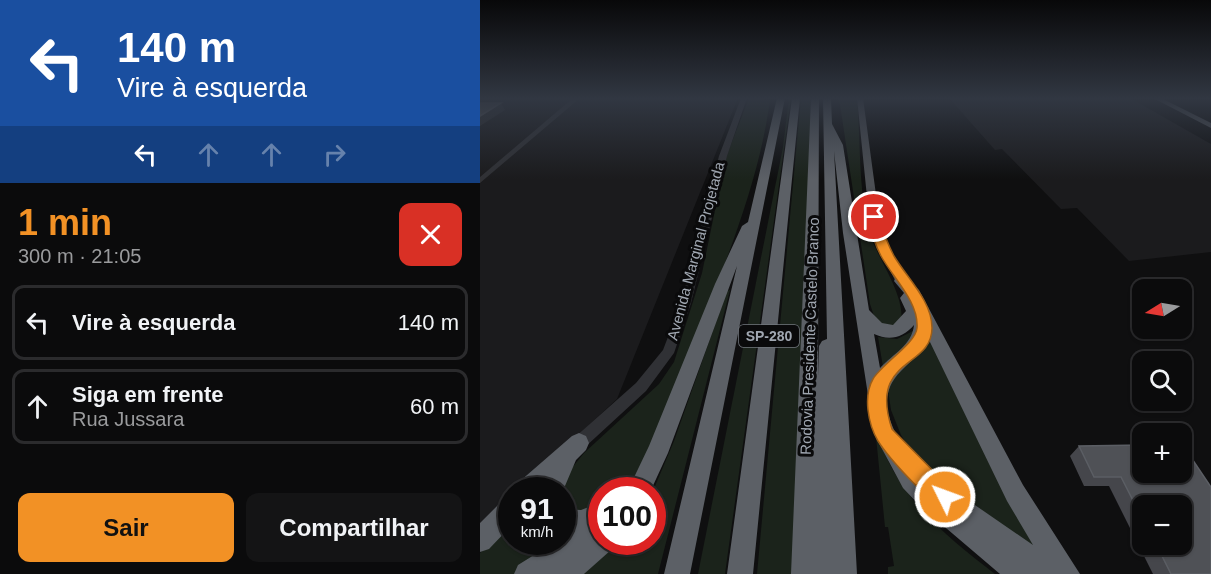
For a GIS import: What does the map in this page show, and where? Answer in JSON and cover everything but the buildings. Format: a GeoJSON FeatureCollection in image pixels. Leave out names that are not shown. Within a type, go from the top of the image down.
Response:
{"type":"FeatureCollection","features":[{"type":"Feature","properties":{"kind":"highway"},"geometry":{"type":"LineString","coordinates":[[677,574],[775,125]]}},
{"type":"Feature","properties":{"kind":"highway","name":"Rodovia Presidente Castelo Branco"},"geometry":{"type":"LineString","coordinates":[[740,574],[793,125]]}},
{"type":"Feature","properties":{"kind":"highway","name":"Rodovia Presidente Castelo Branco"},"geometry":{"type":"LineString","coordinates":[[804,574],[814,125]]}},
{"type":"Feature","properties":{"kind":"highway"},"geometry":{"type":"LineString","coordinates":[[829,126],[844,574]]}},
{"type":"Feature","properties":{"kind":"highway"},"geometry":{"type":"LineString","coordinates":[[829,126],[838,145],[849,233],[884,435],[911,480],[927,497],[1020,574]]}},
{"type":"Feature","properties":{"kind":"highway"},"geometry":{"type":"LineString","coordinates":[[645,477],[722,284],[761,196]]}},
{"type":"Feature","properties":{"kind":"highway"},"geometry":{"type":"LineString","coordinates":[[820,574],[830,274],[834,254]]}},
{"type":"Feature","properties":{"kind":"highway"},"geometry":{"type":"LineString","coordinates":[[862,310],[868,321],[879,331],[891,333],[903,328],[914,311],[901,281]]}},
{"type":"Feature","properties":{"kind":"highway"},"geometry":{"type":"LineString","coordinates":[[901,281],[914,294],[1035,528],[1067,574]]}},
{"type":"Feature","properties":{"kind":"highway"},"geometry":{"type":"LineString","coordinates":[[876,398],[879,385],[889,370],[919,343],[924,330],[923,311]]}},
{"type":"Feature","properties":{"kind":"highway"},"geometry":{"type":"LineString","coordinates":[[884,435],[928,483],[1049,574]]}},
{"type":"Feature","properties":{"kind":"highway"},"geometry":{"type":"LineString","coordinates":[[541,477],[579,442]]}},
{"type":"Feature","properties":{"kind":"highway"},"geometry":{"type":"LineString","coordinates":[[557,477],[579,442]]}},
{"type":"Feature","properties":{"kind":"highway"},"geometry":{"type":"LineString","coordinates":[[480,540],[498,521]]}},
{"type":"Feature","properties":{"kind":"highway"},"geometry":{"type":"LineString","coordinates":[[527,574],[588,535]]}},
{"type":"Feature","properties":{"kind":"highway"},"geometry":{"type":"LineString","coordinates":[[565,574],[588,553]]}},
{"type":"Feature","properties":{"kind":"main road"},"geometry":{"type":"LineString","coordinates":[[863,125],[874,217],[880,241],[901,281]]}},
{"type":"Feature","properties":{"kind":"street"},"geometry":{"type":"LineString","coordinates":[[480,181],[546,125]]}},
{"type":"Feature","properties":{"kind":"street","name":"Avenida Marginal Projetada"},"geometry":{"type":"LineString","coordinates":[[579,442],[641,387],[668,353],[686,303],[723,156],[734,125]]}},
{"type":"Feature","properties":{"kind":"shaded area"},"geometry":{"type":"Polygon","coordinates":[[[480,125],[727,125],[617,399],[533,477],[498,477],[498,510],[480,529],[480,125]]]}},
{"type":"Feature","properties":{"kind":"shaded area"},"geometry":{"type":"Polygon","coordinates":[[[739,125],[766,125],[758,162],[729,252],[659,439],[635,477],[588,477],[588,510],[576,512],[576,477],[565,477],[584,453],[659,384],[674,362],[702,273],[726,157],[739,125]]]}},
{"type":"Feature","properties":{"kind":"shaded area"},"geometry":{"type":"Polygon","coordinates":[[[787,125],[725,574],[698,574],[787,125]]]}},
{"type":"Feature","properties":{"kind":"shaded area"},"geometry":{"type":"Polygon","coordinates":[[[799,125],[811,125],[793,574],[757,574],[799,125]]]}},
{"type":"Feature","properties":{"kind":"shaded area"},"geometry":{"type":"Polygon","coordinates":[[[843,125],[859,125],[862,187],[867,221],[875,247],[900,302],[901,324],[882,327],[874,316],[870,304],[843,125]]]}},
{"type":"Feature","properties":{"kind":"shaded area"},"geometry":{"type":"Polygon","coordinates":[[[973,125],[1177,125],[1211,144],[1211,252],[1129,261],[1077,208],[1061,209],[1002,149],[995,150],[973,125]]]}},
{"type":"Feature","properties":{"kind":"shaded area"},"geometry":{"type":"Polygon","coordinates":[[[730,290],[666,542],[666,477],[659,477],[674,441],[727,291],[730,290]]]}},
{"type":"Feature","properties":{"kind":"shaded area"},"geometry":{"type":"Polygon","coordinates":[[[913,331],[919,331],[883,367],[878,337],[897,339],[913,331]]]}},
{"type":"Feature","properties":{"kind":"shaded area"},"geometry":{"type":"Polygon","coordinates":[[[929,340],[1037,544],[1036,550],[919,464],[901,435],[891,410],[888,390],[892,377],[924,349],[929,340]]]}},
{"type":"Feature","properties":{"kind":"shaded area"},"geometry":{"type":"Polygon","coordinates":[[[875,427],[883,451],[907,492],[939,527],[995,574],[888,574],[888,567],[894,566],[888,527],[885,527],[875,427]]]}},
{"type":"Feature","properties":{"kind":"shaded area"},"geometry":{"type":"Polygon","coordinates":[[[498,532],[498,555],[546,555],[519,574],[480,574],[480,553],[498,532]]]}},
{"type":"Feature","properties":{"kind":"shaded area"},"geometry":{"type":"Polygon","coordinates":[[[603,555],[663,555],[658,574],[584,574],[603,555]]]}},
{"type":"Feature","properties":{"kind":"route"},"geometry":{"type":"LineString","coordinates":[[874,217],[880,241],[901,281],[914,294],[923,311],[924,330],[919,343],[889,370],[879,385],[876,398],[879,419],[884,435],[928,483],[945,497]]}}]}
